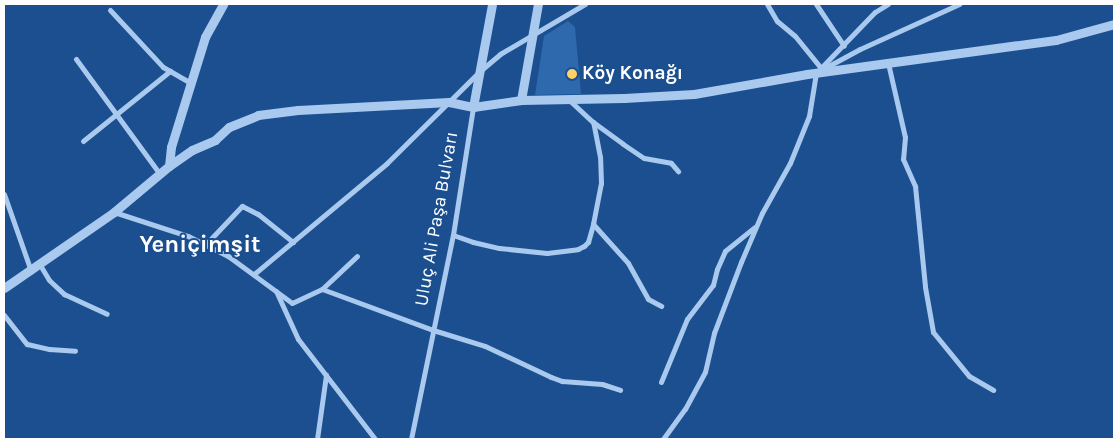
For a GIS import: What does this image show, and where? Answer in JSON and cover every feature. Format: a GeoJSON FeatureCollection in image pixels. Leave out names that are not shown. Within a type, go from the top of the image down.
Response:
{"type":"FeatureCollection","features":[{"type":"Feature","properties":{"kind":"street"},"geometry":{"type":"LineString","coordinates":[[169,166],[170,147],[192,84],[205,37],[223,4]]}},
{"type":"Feature","properties":{"kind":"street","name":"Uluç Ali Paşa Bulvarı"},"geometry":{"type":"LineString","coordinates":[[411,439],[453,235],[473,107],[492,4]]}},
{"type":"Feature","properties":{"kind":"street"},"geometry":{"type":"LineString","coordinates":[[522,100],[538,4]]}},
{"type":"Feature","properties":{"kind":"street"},"geometry":{"type":"LineString","coordinates":[[254,274],[387,163],[480,71],[500,54],[585,4]]}},
{"type":"Feature","properties":{"kind":"street"},"geometry":{"type":"LineString","coordinates":[[767,4],[777,21],[795,36],[818,70]]}},
{"type":"Feature","properties":{"kind":"street"},"geometry":{"type":"LineString","coordinates":[[816,4],[844,46]]}},
{"type":"Feature","properties":{"kind":"street"},"geometry":{"type":"LineString","coordinates":[[875,12],[878,4]]}},
{"type":"Feature","properties":{"kind":"street"},"geometry":{"type":"LineString","coordinates":[[663,439],[685,409],[706,372],[714,333],[756,227],[790,163],[809,116],[818,70],[844,46],[875,12],[888,4]]}},
{"type":"Feature","properties":{"kind":"street"},"geometry":{"type":"LineString","coordinates":[[818,70],[959,4]]}},
{"type":"Feature","properties":{"kind":"street"},"geometry":{"type":"LineString","coordinates":[[110,10],[138,41],[170,71],[192,84]]}},
{"type":"Feature","properties":{"kind":"street"},"geometry":{"type":"LineString","coordinates":[[4,288],[40,265],[114,212],[169,166],[192,150],[215,140],[229,127],[258,115],[298,110],[449,102],[473,107],[522,100],[694,94],[818,70],[888,63],[1056,40],[1114,24]]}},
{"type":"Feature","properties":{"kind":"street"},"geometry":{"type":"LineString","coordinates":[[76,59],[160,174]]}},
{"type":"Feature","properties":{"kind":"street"},"geometry":{"type":"LineString","coordinates":[[888,63],[905,137],[903,158],[915,186],[925,287],[933,332],[969,376],[993,390]]}},
{"type":"Feature","properties":{"kind":"street"},"geometry":{"type":"LineString","coordinates":[[83,141],[170,71]]}},
{"type":"Feature","properties":{"kind":"street"},"geometry":{"type":"LineString","coordinates":[[568,99],[592,122],[644,158],[671,163],[678,171]]}},
{"type":"Feature","properties":{"kind":"street"},"geometry":{"type":"LineString","coordinates":[[453,235],[499,248],[547,253],[578,250],[588,242],[601,183],[600,157],[592,122]]}},
{"type":"Feature","properties":{"kind":"street"},"geometry":{"type":"LineString","coordinates":[[4,194],[31,271]]}},
{"type":"Feature","properties":{"kind":"street"},"geometry":{"type":"LineString","coordinates":[[206,245],[242,206],[258,214],[293,242]]}},
{"type":"Feature","properties":{"kind":"street"},"geometry":{"type":"LineString","coordinates":[[114,212],[188,236],[228,256],[275,288],[292,303],[322,288],[357,256]]}},
{"type":"Feature","properties":{"kind":"street"},"geometry":{"type":"LineString","coordinates":[[593,224],[628,263],[648,299],[661,306]]}},
{"type":"Feature","properties":{"kind":"street"},"geometry":{"type":"LineString","coordinates":[[661,382],[687,319],[713,285],[717,269],[725,251],[756,227]]}},
{"type":"Feature","properties":{"kind":"street"},"geometry":{"type":"LineString","coordinates":[[40,265],[49,280],[64,294],[106,314]]}},
{"type":"Feature","properties":{"kind":"street"},"geometry":{"type":"LineString","coordinates":[[275,288],[298,339],[375,439]]}},
{"type":"Feature","properties":{"kind":"street"},"geometry":{"type":"LineString","coordinates":[[322,288],[433,330],[485,346],[551,378],[562,381],[585,381],[620,390]]}},
{"type":"Feature","properties":{"kind":"street"},"geometry":{"type":"LineString","coordinates":[[4,315],[27,344],[50,349],[75,351]]}},
{"type":"Feature","properties":{"kind":"street"},"geometry":{"type":"LineString","coordinates":[[317,439],[326,375]]}},
{"type":"Feature","properties":{"kind":"shaded area"},"geometry":{"type":"Polygon","coordinates":[[[568,21],[575,27],[581,94],[535,95],[544,36],[568,21]]]}},
{"type":"Feature","properties":{"kind":"place","name":"Köy Konağı"},"geometry":{"type":"Point","coordinates":[572,74]}},
{"type":"Feature","properties":{"kind":"district","name":"Yeniçimşit"},"geometry":{"type":"Point","coordinates":[200,245]}}]}
